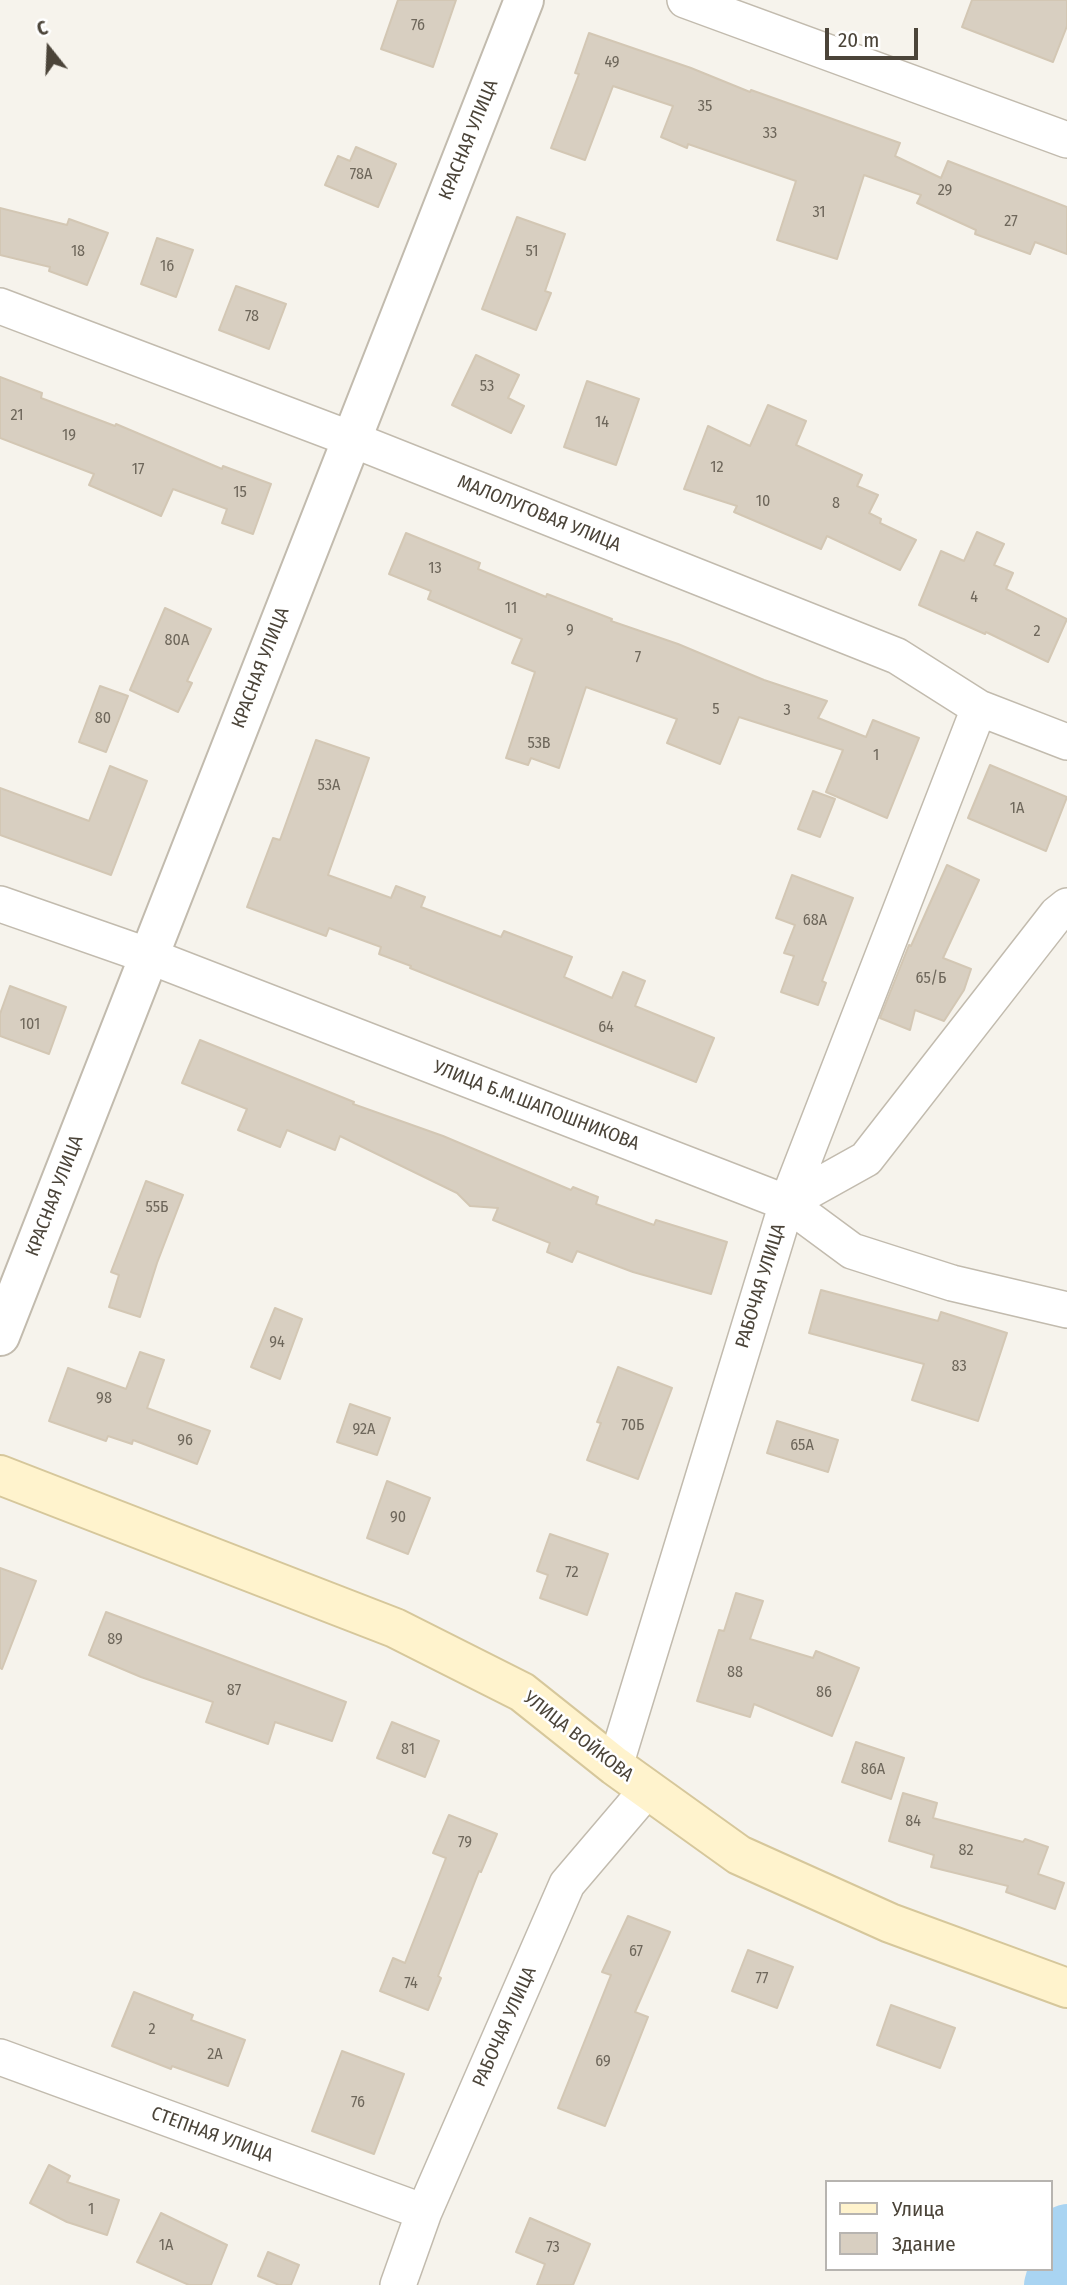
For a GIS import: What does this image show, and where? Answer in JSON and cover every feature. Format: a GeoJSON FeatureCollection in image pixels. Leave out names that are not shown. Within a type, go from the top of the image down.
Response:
{"type":"FeatureCollection","features":[{"type":"Feature","properties":{"kind":"main road","name":"УЛИЦА ВОЙКОВА"},"geometry":{"type":"LineString","coordinates":[[0,1475],[395,1628],[522,1692],[615,1766],[739,1856],[890,1923],[1067,1988]]}},
{"type":"Feature","properties":{"kind":"street","name":"КРАСНАЯ УЛИЦА"},"geometry":{"type":"LineString","coordinates":[[0,1336],[524,0]]}},
{"type":"Feature","properties":{"kind":"street"},"geometry":{"type":"LineString","coordinates":[[684,0],[1067,140]]}},
{"type":"Feature","properties":{"kind":"street","name":"МАЛОЛУГОВАЯ УЛИЦА"},"geometry":{"type":"LineString","coordinates":[[0,306],[351,439],[897,656],[978,708],[1067,742]]}},
{"type":"Feature","properties":{"kind":"street"},"geometry":{"type":"LineString","coordinates":[[787,1203],[978,708]]}},
{"type":"Feature","properties":{"kind":"street","name":"УЛИЦА Б.М.ШАПОШНИКОВА"},"geometry":{"type":"LineString","coordinates":[[0,904],[149,956],[787,1203],[852,1251],[952,1283],[1067,1310]]}},
{"type":"Feature","properties":{"kind":"street","name":"РАБОЧАЯ УЛИЦА"},"geometry":{"type":"LineString","coordinates":[[615,1766],[787,1203],[866,1159],[1056,914],[1067,906]]}},
{"type":"Feature","properties":{"kind":"street","name":"РАБОЧАЯ УЛИЦА"},"geometry":{"type":"LineString","coordinates":[[398,2285],[424,2213],[567,1884],[647,1790]]}},
{"type":"Feature","properties":{"kind":"street","name":"СТЕПНАЯ УЛИЦА"},"geometry":{"type":"LineString","coordinates":[[0,2057],[424,2213]]}},
{"type":"Feature","properties":{"kind":"building"},"geometry":{"type":"Polygon","coordinates":[[[398,0],[456,0],[433,67],[381,49],[398,0]]]}},
{"type":"Feature","properties":{"kind":"building"},"geometry":{"type":"Polygon","coordinates":[[[972,0],[1067,0],[1067,26],[1053,62],[962,27],[972,0]]]}},
{"type":"Feature","properties":{"kind":"building"},"geometry":{"type":"Polygon","coordinates":[[[589,33],[900,143],[895,156],[941,178],[948,161],[1067,207],[1067,254],[1035,242],[1030,254],[975,234],[976,230],[917,203],[921,195],[864,175],[837,259],[777,240],[796,181],[688,144],[687,148],[661,137],[673,106],[613,86],[585,160],[551,148],[579,74],[575,73],[589,33]]]}},
{"type":"Feature","properties":{"kind":"building"},"geometry":{"type":"Polygon","coordinates":[[[356,147],[396,164],[378,207],[325,185],[338,156],[350,161],[356,147]]]}},
{"type":"Feature","properties":{"kind":"building"},"geometry":{"type":"Polygon","coordinates":[[[0,208],[67,225],[69,219],[108,233],[87,285],[49,271],[50,267],[0,255],[0,208]]]}},
{"type":"Feature","properties":{"kind":"building"},"geometry":{"type":"Polygon","coordinates":[[[517,217],[565,234],[545,291],[551,293],[536,330],[482,309],[517,217]]]}},
{"type":"Feature","properties":{"kind":"building"},"geometry":{"type":"Polygon","coordinates":[[[157,238],[193,250],[176,297],[141,284],[157,238]]]}},
{"type":"Feature","properties":{"kind":"building"},"geometry":{"type":"Polygon","coordinates":[[[236,286],[286,304],[269,349],[219,330],[236,286]]]}},
{"type":"Feature","properties":{"kind":"building"},"geometry":{"type":"Polygon","coordinates":[[[476,355],[519,375],[508,398],[524,406],[511,433],[452,405],[476,355]]]}},
{"type":"Feature","properties":{"kind":"building"},"geometry":{"type":"Polygon","coordinates":[[[0,377],[42,393],[41,398],[115,426],[116,424],[222,469],[223,466],[271,484],[253,534],[222,523],[227,509],[173,489],[161,516],[89,485],[94,474],[0,438],[0,377]]]}},
{"type":"Feature","properties":{"kind":"building"},"geometry":{"type":"Polygon","coordinates":[[[587,381],[639,399],[616,465],[564,447],[587,381]]]}},
{"type":"Feature","properties":{"kind":"building"},"geometry":{"type":"Polygon","coordinates":[[[768,405],[806,421],[796,445],[862,475],[857,486],[878,495],[869,513],[881,519],[880,523],[916,540],[900,570],[827,536],[821,549],[734,512],[737,506],[684,489],[708,426],[750,446],[768,405]]]}},
{"type":"Feature","properties":{"kind":"building"},"geometry":{"type":"Polygon","coordinates":[[[977,532],[1004,544],[994,565],[1013,573],[1006,589],[1067,619],[1048,662],[986,632],[985,634],[919,605],[941,551],[964,561],[977,532]]]}},
{"type":"Feature","properties":{"kind":"building"},"geometry":{"type":"Polygon","coordinates":[[[406,533],[480,563],[478,569],[546,597],[547,594],[764,680],[827,701],[818,718],[866,737],[873,720],[919,738],[887,818],[826,792],[843,750],[739,717],[720,764],[667,743],[677,719],[586,687],[559,768],[531,758],[528,765],[506,758],[535,672],[512,663],[522,639],[428,599],[431,591],[389,574],[406,533]]]}},
{"type":"Feature","properties":{"kind":"building"},"geometry":{"type":"Polygon","coordinates":[[[165,608],[211,629],[187,681],[192,683],[178,712],[130,690],[165,608]]]}},
{"type":"Feature","properties":{"kind":"building"},"geometry":{"type":"Polygon","coordinates":[[[100,686],[128,696],[106,752],[79,742],[100,686]]]}},
{"type":"Feature","properties":{"kind":"building"},"geometry":{"type":"Polygon","coordinates":[[[316,740],[369,758],[328,875],[391,898],[396,886],[425,897],[421,907],[501,937],[504,931],[572,957],[564,977],[612,998],[623,972],[645,981],[635,1006],[714,1038],[696,1082],[410,968],[411,966],[379,954],[381,947],[329,928],[326,936],[247,907],[273,838],[280,840],[316,740]]]}},
{"type":"Feature","properties":{"kind":"building"},"geometry":{"type":"Polygon","coordinates":[[[990,765],[1067,797],[1046,851],[968,818],[990,765]]]}},
{"type":"Feature","properties":{"kind":"building"},"geometry":{"type":"Polygon","coordinates":[[[110,766],[147,781],[111,875],[0,835],[0,788],[89,821],[110,766]]]}},
{"type":"Feature","properties":{"kind":"building"},"geometry":{"type":"Polygon","coordinates":[[[813,791],[835,799],[820,837],[798,829],[813,791]]]}},
{"type":"Feature","properties":{"kind":"building"},"geometry":{"type":"Polygon","coordinates":[[[947,865],[979,880],[943,958],[971,969],[964,990],[944,1021],[915,1010],[910,1030],[880,1018],[909,945],[911,946],[947,865]]]}},
{"type":"Feature","properties":{"kind":"building"},"geometry":{"type":"Polygon","coordinates":[[[792,875],[853,898],[822,981],[826,983],[818,1005],[781,992],[794,956],[784,953],[795,925],[776,918],[792,875]]]}},
{"type":"Feature","properties":{"kind":"building"},"geometry":{"type":"Polygon","coordinates":[[[10,986],[66,1007],[49,1054],[0,1036],[0,1014],[10,986]]]}},
{"type":"Feature","properties":{"kind":"building"},"geometry":{"type":"Polygon","coordinates":[[[200,1040],[571,1190],[573,1187],[598,1197],[596,1204],[654,1225],[656,1220],[727,1242],[711,1294],[633,1272],[577,1251],[572,1262],[547,1252],[550,1243],[493,1220],[498,1208],[470,1206],[457,1193],[340,1136],[335,1150],[287,1130],[280,1147],[238,1130],[247,1109],[182,1083],[200,1040]]]}},
{"type":"Feature","properties":{"kind":"building"},"geometry":{"type":"Polygon","coordinates":[[[146,1181],[183,1195],[140,1317],[109,1307],[119,1275],[111,1272],[146,1181]]]}},
{"type":"Feature","properties":{"kind":"building"},"geometry":{"type":"Polygon","coordinates":[[[821,1290],[938,1321],[941,1312],[1007,1333],[978,1421],[912,1400],[924,1364],[809,1333],[821,1290]]]}},
{"type":"Feature","properties":{"kind":"building"},"geometry":{"type":"Polygon","coordinates":[[[275,1308],[302,1319],[280,1379],[251,1367],[275,1308]]]}},
{"type":"Feature","properties":{"kind":"building"},"geometry":{"type":"Polygon","coordinates":[[[140,1352],[164,1360],[147,1408],[210,1431],[197,1464],[133,1440],[132,1444],[108,1436],[106,1441],[49,1421],[68,1368],[126,1389],[140,1352]]]}},
{"type":"Feature","properties":{"kind":"building"},"geometry":{"type":"Polygon","coordinates":[[[618,1367],[672,1388],[638,1479],[587,1460],[601,1423],[597,1422],[618,1367]]]}},
{"type":"Feature","properties":{"kind":"building"},"geometry":{"type":"Polygon","coordinates":[[[350,1404],[390,1418],[377,1455],[337,1442],[350,1404]]]}},
{"type":"Feature","properties":{"kind":"building"},"geometry":{"type":"Polygon","coordinates":[[[777,1421],[838,1440],[828,1472],[767,1453],[777,1421]]]}},
{"type":"Feature","properties":{"kind":"building"},"geometry":{"type":"Polygon","coordinates":[[[387,1481],[430,1498],[408,1554],[367,1538],[387,1481]]]}},
{"type":"Feature","properties":{"kind":"building"},"geometry":{"type":"Polygon","coordinates":[[[550,1534],[608,1554],[587,1615],[540,1598],[548,1575],[537,1571],[550,1534]]]}},
{"type":"Feature","properties":{"kind":"building"},"geometry":{"type":"Polygon","coordinates":[[[0,1568],[36,1581],[2,1669],[0,1668],[0,1568]]]}},
{"type":"Feature","properties":{"kind":"building"},"geometry":{"type":"Polygon","coordinates":[[[736,1593],[763,1601],[750,1639],[813,1658],[816,1651],[859,1668],[832,1736],[754,1704],[750,1717],[697,1701],[719,1630],[724,1631],[736,1593]]]}},
{"type":"Feature","properties":{"kind":"building"},"geometry":{"type":"Polygon","coordinates":[[[106,1612],[346,1702],[332,1741],[275,1722],[268,1744],[206,1722],[213,1702],[141,1677],[89,1655],[106,1612]]]}},
{"type":"Feature","properties":{"kind":"building"},"geometry":{"type":"Polygon","coordinates":[[[392,1722],[439,1741],[425,1777],[377,1758],[392,1722]]]}},
{"type":"Feature","properties":{"kind":"building"},"geometry":{"type":"Polygon","coordinates":[[[856,1742],[904,1758],[891,1799],[842,1782],[856,1742]]]}},
{"type":"Feature","properties":{"kind":"building"},"geometry":{"type":"Polygon","coordinates":[[[903,1793],[937,1803],[933,1818],[1023,1842],[1025,1839],[1048,1847],[1038,1874],[1064,1883],[1055,1909],[1006,1892],[1008,1886],[931,1867],[934,1855],[889,1841],[903,1793]]]}},
{"type":"Feature","properties":{"kind":"building"},"geometry":{"type":"Polygon","coordinates":[[[449,1815],[497,1834],[481,1872],[479,1871],[438,1976],[441,1978],[428,2010],[380,1991],[393,1958],[405,1963],[446,1858],[433,1853],[449,1815]]]}},
{"type":"Feature","properties":{"kind":"building"},"geometry":{"type":"Polygon","coordinates":[[[628,1916],[670,1932],[635,2012],[648,2017],[605,2126],[558,2108],[611,1975],[602,1972],[628,1916]]]}},
{"type":"Feature","properties":{"kind":"building"},"geometry":{"type":"Polygon","coordinates":[[[748,1950],[793,1967],[777,2008],[732,1991],[748,1950]]]}},
{"type":"Feature","properties":{"kind":"building"},"geometry":{"type":"Polygon","coordinates":[[[134,1992],[193,2015],[191,2020],[245,2040],[228,2086],[172,2066],[171,2069],[112,2046],[134,1992]]]}},
{"type":"Feature","properties":{"kind":"building"},"geometry":{"type":"Polygon","coordinates":[[[891,2005],[955,2028],[940,2068],[877,2045],[891,2005]]]}},
{"type":"Feature","properties":{"kind":"building"},"geometry":{"type":"Polygon","coordinates":[[[342,2051],[404,2074],[374,2154],[312,2131],[342,2051]]]}},
{"type":"Feature","properties":{"kind":"building"},"geometry":{"type":"Polygon","coordinates":[[[49,2165],[70,2176],[67,2182],[119,2200],[107,2235],[67,2222],[30,2203],[49,2165]]]}},
{"type":"Feature","properties":{"kind":"building"},"geometry":{"type":"Polygon","coordinates":[[[161,2213],[227,2245],[211,2285],[189,2285],[137,2262],[161,2213]]]}},
{"type":"Feature","properties":{"kind":"building"},"geometry":{"type":"Polygon","coordinates":[[[530,2218],[590,2244],[573,2285],[537,2285],[545,2264],[516,2252],[530,2218]]]}},
{"type":"Feature","properties":{"kind":"building"},"geometry":{"type":"Polygon","coordinates":[[[268,2252],[299,2265],[291,2285],[279,2285],[258,2276],[268,2252]]]}},
{"type":"Feature","properties":{"kind":"waterway"},"geometry":{"type":"LineString","coordinates":[[1052,2285],[1067,2232]]}}]}
